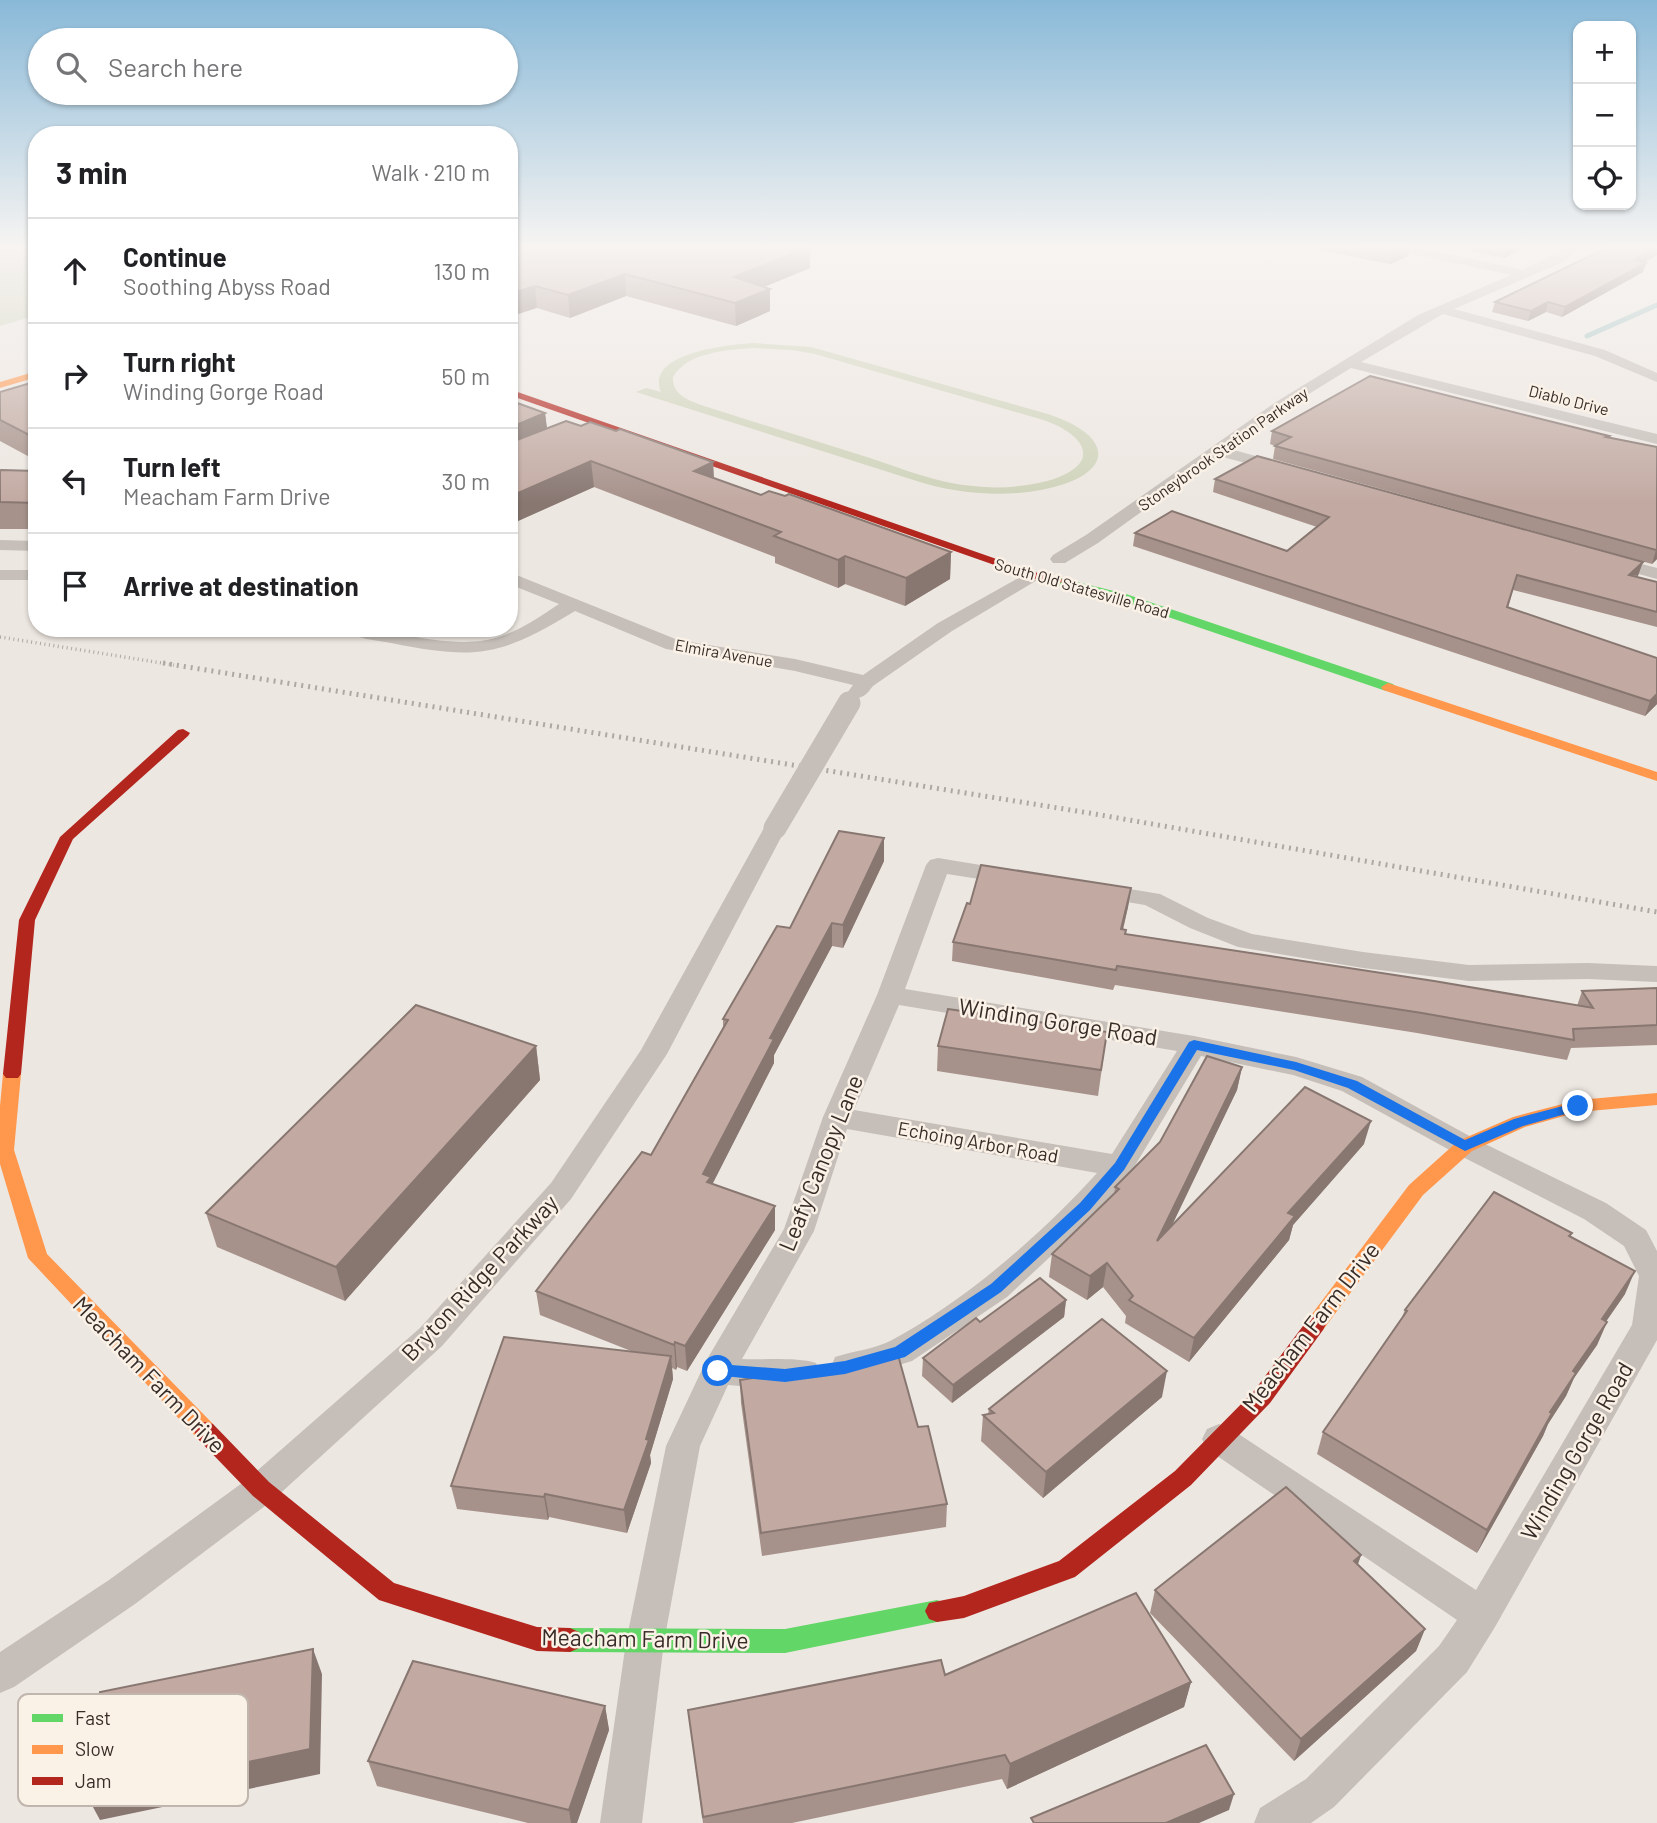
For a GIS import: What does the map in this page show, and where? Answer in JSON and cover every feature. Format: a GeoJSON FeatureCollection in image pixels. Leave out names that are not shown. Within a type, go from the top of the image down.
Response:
{"type":"FeatureCollection","features":[{"type":"Feature","properties":{"kind":"street","name":"Stoneybrook Station Parkway"},"geometry":{"type":"LineString","coordinates":[[866,682],[1044,562],[1219,451],[1281,405],[1399,333]]}},
{"type":"Feature","properties":{"kind":"street"},"geometry":{"type":"LineString","coordinates":[[1527,333],[1600,353],[1657,378]]}},
{"type":"Feature","properties":{"kind":"street","name":"Diablo Drive"},"geometry":{"type":"LineString","coordinates":[[1351,364],[1657,439]]}},
{"type":"Feature","properties":{"kind":"street"},"geometry":{"type":"LineString","coordinates":[[0,385],[28,377]]}},
{"type":"Feature","properties":{"kind":"street"},"geometry":{"type":"LineString","coordinates":[[0,400],[28,392]]}},
{"type":"Feature","properties":{"kind":"street","name":"South Old Statesville Road"},"geometry":{"type":"LineString","coordinates":[[518,395],[853,512],[1044,562],[1085,568]]}},
{"type":"Feature","properties":{"kind":"street"},"geometry":{"type":"LineString","coordinates":[[579,433],[601,424]]}},
{"type":"Feature","properties":{"kind":"street"},"geometry":{"type":"LineString","coordinates":[[1219,451],[1296,472]]}},
{"type":"Feature","properties":{"kind":"street"},"geometry":{"type":"LineString","coordinates":[[0,545],[28,546]]}},
{"type":"Feature","properties":{"kind":"street"},"geometry":{"type":"LineString","coordinates":[[1592,555],[1657,574]]}},
{"type":"Feature","properties":{"kind":"street"},"geometry":{"type":"LineString","coordinates":[[1044,562],[1054,571],[1077,574],[1230,624],[1308,643]]}},
{"type":"Feature","properties":{"kind":"street","name":"South Old Statesville Road"},"geometry":{"type":"LineString","coordinates":[[1044,562],[1122,597],[1657,777]]}},
{"type":"Feature","properties":{"kind":"street"},"geometry":{"type":"LineString","coordinates":[[0,575],[28,575]]}},
{"type":"Feature","properties":{"kind":"street","name":"Elmira Avenue"},"geometry":{"type":"LineString","coordinates":[[518,581],[673,645],[795,665],[866,682]]}},
{"type":"Feature","properties":{"kind":"street"},"geometry":{"type":"LineString","coordinates":[[518,635],[573,604]]}},
{"type":"Feature","properties":{"kind":"street"},"geometry":{"type":"LineString","coordinates":[[395,637],[458,647],[492,644],[514,637]]}},
{"type":"Feature","properties":{"kind":"street","name":"Bryton Ridge Parkway"},"geometry":{"type":"LineString","coordinates":[[0,1674],[122,1592],[261,1489],[431,1337],[561,1191],[653,1054],[775,828],[849,703],[866,682]]}},
{"type":"Feature","properties":{"kind":"street","name":"Meacham Farm Drive"},"geometry":{"type":"LineString","coordinates":[[183,733],[67,836],[27,920],[5,1150],[38,1258],[261,1489],[387,1592],[537,1639],[645,1642],[785,1641],[964,1607],[1067,1569],[1183,1478],[1262,1397],[1416,1189],[1465,1146],[1519,1122],[1578,1106],[1657,1099]]}},
{"type":"Feature","properties":{"kind":"street","name":"Leafy Canopy Lane"},"geometry":{"type":"LineString","coordinates":[[621,1823],[645,1642],[683,1447],[718,1371],[799,1231],[837,1117],[890,995],[938,865],[1031,880]]}},
{"type":"Feature","properties":{"kind":"street"},"geometry":{"type":"LineString","coordinates":[[1071,886],[1151,899],[1199,923],[1247,941],[1363,960],[1469,973],[1588,971],[1657,974]]}},
{"type":"Feature","properties":{"kind":"street","name":"Winding Gorge Road"},"geometry":{"type":"LineString","coordinates":[[890,995],[1194,1045],[1296,1066],[1352,1084],[1465,1146],[1595,1210],[1635,1238],[1655,1276],[1648,1328],[1454,1659],[1320,1793],[1275,1823]]}},
{"type":"Feature","properties":{"kind":"street"},"geometry":{"type":"LineString","coordinates":[[718,1371],[785,1375],[845,1367],[900,1352],[996,1288],[1085,1206],[1120,1166],[1194,1045]]}},
{"type":"Feature","properties":{"kind":"street","name":"Echoing Arbor Road"},"geometry":{"type":"LineString","coordinates":[[837,1117],[1120,1166]]}},
{"type":"Feature","properties":{"kind":"street"},"geometry":{"type":"LineString","coordinates":[[1219,1439],[1482,1615]]}},
{"type":"Feature","properties":{"kind":"green space"},"geometry":{"type":"Polygon","coordinates":[[[752,343],[811,347],[1048,414],[1087,434],[1096,445],[1098,456],[1093,467],[1082,476],[1041,490],[997,494],[952,490],[636,392],[646,388],[661,392],[659,379],[665,368],[676,360],[708,349],[752,343]],[[753,348],[698,357],[679,369],[673,377],[673,383],[681,396],[701,405],[946,482],[982,487],[1038,483],[1065,474],[1083,458],[1078,440],[1056,425],[1040,419],[815,354],[753,348]]]}},
{"type":"Feature","properties":{"kind":"building"},"geometry":{"type":"Polygon","coordinates":[[[1370,376],[1609,436],[1606,437],[1657,447],[1657,549],[1275,446],[1291,437],[1272,431],[1370,376]]]}},
{"type":"Feature","properties":{"kind":"building"},"geometry":{"type":"Polygon","coordinates":[[[28,384],[28,434],[0,420],[0,392],[28,384]]]}},
{"type":"Feature","properties":{"kind":"building"},"geometry":{"type":"Polygon","coordinates":[[[518,403],[545,413],[518,424],[518,403]]]}},
{"type":"Feature","properties":{"kind":"building"},"geometry":{"type":"Polygon","coordinates":[[[566,421],[581,426],[590,422],[616,431],[620,429],[713,462],[694,471],[761,495],[769,491],[785,496],[789,494],[951,552],[906,578],[845,556],[838,560],[774,536],[781,532],[591,461],[518,493],[518,440],[566,421]]]}},
{"type":"Feature","properties":{"kind":"building"},"geometry":{"type":"Polygon","coordinates":[[[1257,456],[1643,562],[1629,575],[1657,582],[1657,612],[1517,575],[1507,607],[1657,658],[1657,694],[1650,701],[1135,533],[1172,511],[1287,551],[1329,517],[1215,479],[1257,456]]]}},
{"type":"Feature","properties":{"kind":"building"},"geometry":{"type":"Polygon","coordinates":[[[0,471],[28,471],[28,503],[0,502],[0,471]]]}},
{"type":"Feature","properties":{"kind":"building"},"geometry":{"type":"Polygon","coordinates":[[[839,831],[884,838],[843,925],[832,923],[770,1038],[774,1039],[703,1174],[711,1177],[707,1182],[775,1206],[685,1346],[675,1342],[674,1345],[536,1291],[642,1152],[651,1155],[728,1020],[723,1019],[777,926],[790,928],[839,831]]]}},
{"type":"Feature","properties":{"kind":"building"},"geometry":{"type":"Polygon","coordinates":[[[981,865],[1131,888],[1121,929],[1126,930],[1125,934],[1593,1008],[1582,991],[1657,988],[1657,1025],[1573,1029],[1574,1040],[1422,1013],[1117,966],[1116,970],[953,942],[967,903],[970,904],[981,865]]]}},
{"type":"Feature","properties":{"kind":"building"},"geometry":{"type":"Polygon","coordinates":[[[416,1005],[536,1046],[336,1267],[206,1213],[416,1005]]]}},
{"type":"Feature","properties":{"kind":"building"},"geometry":{"type":"Polygon","coordinates":[[[948,1009],[1107,1032],[1101,1070],[938,1046],[948,1009]]]}},
{"type":"Feature","properties":{"kind":"building"},"geometry":{"type":"Polygon","coordinates":[[[1207,1056],[1242,1067],[1157,1241],[1305,1087],[1371,1121],[1288,1213],[1295,1216],[1194,1338],[1129,1300],[1133,1296],[1107,1263],[1090,1276],[1052,1254],[1119,1189],[1115,1187],[1160,1142],[1207,1056]]]}},
{"type":"Feature","properties":{"kind":"building"},"geometry":{"type":"Polygon","coordinates":[[[1494,1192],[1572,1233],[1569,1236],[1635,1271],[1602,1319],[1607,1322],[1573,1371],[1576,1373],[1550,1412],[1552,1413],[1487,1530],[1323,1432],[1407,1311],[1405,1310],[1494,1192]]]}},
{"type":"Feature","properties":{"kind":"building"},"geometry":{"type":"Polygon","coordinates":[[[1040,1278],[1066,1300],[953,1385],[923,1358],[976,1318],[980,1322],[1040,1278]]]}},
{"type":"Feature","properties":{"kind":"building"},"geometry":{"type":"Polygon","coordinates":[[[1102,1319],[1167,1371],[1046,1472],[983,1415],[994,1413],[989,1409],[1102,1319]]]}},
{"type":"Feature","properties":{"kind":"building"},"geometry":{"type":"Polygon","coordinates":[[[504,1337],[671,1356],[646,1439],[649,1440],[624,1510],[545,1494],[544,1497],[451,1486],[504,1337]]]}},
{"type":"Feature","properties":{"kind":"building"},"geometry":{"type":"Polygon","coordinates":[[[898,1355],[918,1427],[928,1426],[947,1504],[761,1533],[740,1380],[898,1355]]]}},
{"type":"Feature","properties":{"kind":"building"},"geometry":{"type":"Polygon","coordinates":[[[1286,1487],[1361,1555],[1354,1561],[1425,1629],[1301,1739],[1155,1590],[1286,1487]]]}},
{"type":"Feature","properties":{"kind":"building"},"geometry":{"type":"Polygon","coordinates":[[[1136,1593],[1191,1682],[1010,1764],[1005,1755],[703,1817],[688,1710],[941,1660],[945,1675],[1136,1593]]]}},
{"type":"Feature","properties":{"kind":"building"},"geometry":{"type":"Polygon","coordinates":[[[313,1649],[310,1749],[248,1762],[248,1694],[100,1692],[313,1649]]]}},
{"type":"Feature","properties":{"kind":"building"},"geometry":{"type":"Polygon","coordinates":[[[413,1661],[605,1706],[569,1810],[368,1761],[413,1661]]]}},
{"type":"Feature","properties":{"kind":"building"},"geometry":{"type":"Polygon","coordinates":[[[1206,1745],[1234,1794],[1166,1823],[1034,1823],[1031,1818],[1206,1745]]]}},
{"type":"Feature","properties":{"kind":"waterway"},"geometry":{"type":"LineString","coordinates":[[1587,336],[1594,333]]}},
{"type":"Feature","properties":{"kind":"railway"},"geometry":{"type":"LineString","coordinates":[[0,637],[174,665]]}},
{"type":"Feature","properties":{"kind":"railway"},"geometry":{"type":"LineString","coordinates":[[163,663],[1089,813],[1657,912]]}},
{"type":"Feature","properties":{"kind":"traffic: fast"},"geometry":{"type":"LineString","coordinates":[[1057,581],[1122,597],[1388,687]]}},
{"type":"Feature","properties":{"kind":"traffic: fast"},"geometry":{"type":"LineString","coordinates":[[570,1640],[785,1641],[937,1611]]}},
{"type":"Feature","properties":{"kind":"traffic: slow"},"geometry":{"type":"LineString","coordinates":[[0,385],[28,377]]}},
{"type":"Feature","properties":{"kind":"traffic: slow"},"geometry":{"type":"LineString","coordinates":[[1388,687],[1657,777]]}},
{"type":"Feature","properties":{"kind":"traffic: slow"},"geometry":{"type":"LineString","coordinates":[[12,1074],[5,1150],[38,1258],[205,1431]]}},
{"type":"Feature","properties":{"kind":"traffic: slow"},"geometry":{"type":"LineString","coordinates":[[1316,1324],[1416,1190],[1465,1146],[1519,1122],[1578,1106],[1657,1099]]}},
{"type":"Feature","properties":{"kind":"traffic: jam"},"geometry":{"type":"LineString","coordinates":[[518,395],[1033,575],[1057,581]]}},
{"type":"Feature","properties":{"kind":"traffic: jam"},"geometry":{"type":"LineString","coordinates":[[12,1074],[27,920],[67,837],[183,733]]}},
{"type":"Feature","properties":{"kind":"traffic: jam"},"geometry":{"type":"LineString","coordinates":[[937,1611],[964,1607],[1067,1569],[1183,1478],[1262,1397],[1316,1324]]}},
{"type":"Feature","properties":{"kind":"traffic: jam"},"geometry":{"type":"LineString","coordinates":[[205,1431],[261,1489],[387,1592],[537,1639],[570,1640]]}},
{"type":"Feature","properties":{"kind":"route"},"geometry":{"type":"LineString","coordinates":[[718,1371],[785,1375],[845,1367],[900,1352],[996,1288],[1085,1206],[1120,1166],[1194,1045],[1296,1066],[1352,1084],[1465,1146],[1519,1122],[1578,1106]]}}]}
